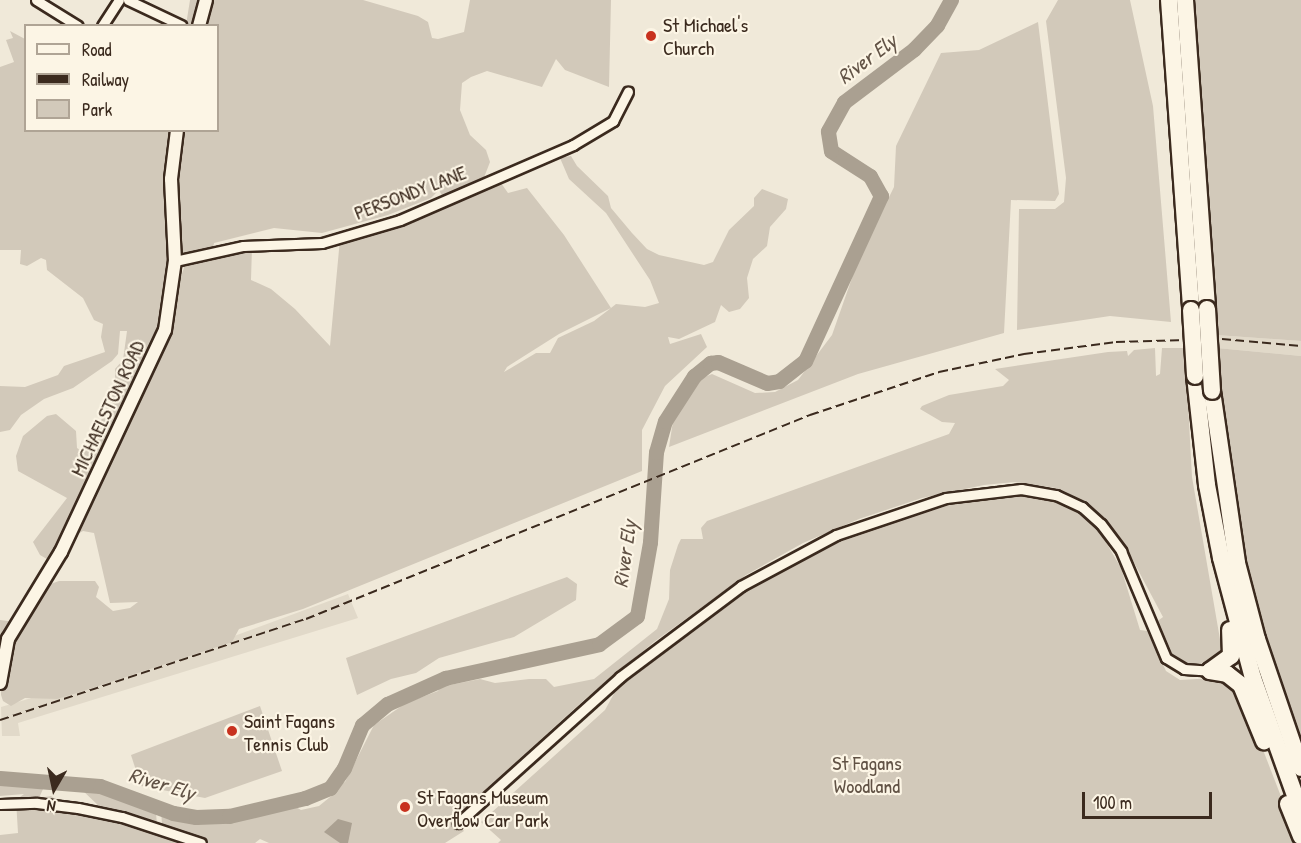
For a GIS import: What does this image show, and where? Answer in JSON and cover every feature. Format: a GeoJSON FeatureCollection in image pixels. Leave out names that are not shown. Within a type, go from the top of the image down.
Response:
{"type":"FeatureCollection","features":[{"type":"Feature","properties":{"kind":"highway"},"geometry":{"type":"LineString","coordinates":[[1169,0],[1199,309],[1237,563],[1257,639],[1301,768]]}},
{"type":"Feature","properties":{"kind":"highway"},"geometry":{"type":"LineString","coordinates":[[1185,0],[1199,309],[1195,376],[1208,532],[1233,649],[1228,660],[1210,671]]}},
{"type":"Feature","properties":{"kind":"highway"},"geometry":{"type":"LineString","coordinates":[[1200,433],[1212,513],[1235,617],[1301,812]]}},
{"type":"Feature","properties":{"kind":"highway"},"geometry":{"type":"LineString","coordinates":[[1210,671],[1227,674],[1241,685],[1301,836]]}},
{"type":"Feature","properties":{"kind":"street"},"geometry":{"type":"LineString","coordinates":[[36,0],[75,24]]}},
{"type":"Feature","properties":{"kind":"street"},"geometry":{"type":"LineString","coordinates":[[103,24],[119,0]]}},
{"type":"Feature","properties":{"kind":"street"},"geometry":{"type":"LineString","coordinates":[[128,0],[179,24]]}},
{"type":"Feature","properties":{"kind":"street"},"geometry":{"type":"LineString","coordinates":[[200,24],[206,0]]}},
{"type":"Feature","properties":{"kind":"street","name":"PERSONDY LANE"},"geometry":{"type":"LineString","coordinates":[[175,261],[243,246],[322,243],[400,219],[573,146],[613,121],[628,92]]}},
{"type":"Feature","properties":{"kind":"street","name":"MICHAELSTON ROAD"},"geometry":{"type":"LineString","coordinates":[[0,683],[8,639],[61,552],[158,349],[168,320],[175,261],[171,179],[177,132]]}},
{"type":"Feature","properties":{"kind":"street"},"geometry":{"type":"LineString","coordinates":[[458,823],[620,677],[731,593],[836,535],[946,498],[1021,489],[1056,495],[1082,507],[1101,524],[1121,551],[1166,658],[1184,669],[1210,671]]}},
{"type":"Feature","properties":{"kind":"street"},"geometry":{"type":"LineString","coordinates":[[0,804],[37,803],[78,808],[122,817],[201,843]]}},
{"type":"Feature","properties":{"kind":"shaded area"},"geometry":{"type":"Polygon","coordinates":[[[1216,335],[1301,341],[1301,356],[1217,348],[1216,335]]]}},
{"type":"Feature","properties":{"kind":"shaded area"},"geometry":{"type":"Polygon","coordinates":[[[348,594],[358,618],[18,723],[20,736],[2,736],[1,707],[207,646],[348,594]]]}},
{"type":"Feature","properties":{"kind":"shaded area"},"geometry":{"type":"Polygon","coordinates":[[[338,819],[352,823],[348,843],[340,843],[324,832],[338,819]]]}},
{"type":"Feature","properties":{"kind":"green space"},"geometry":{"type":"Polygon","coordinates":[[[190,0],[363,0],[418,16],[428,22],[432,38],[438,39],[464,32],[470,0],[611,0],[609,87],[565,70],[556,59],[542,87],[487,71],[462,83],[460,110],[470,135],[486,150],[490,162],[478,193],[501,183],[508,193],[527,188],[564,235],[611,308],[616,304],[645,307],[659,303],[650,280],[606,213],[569,179],[560,158],[571,156],[577,166],[608,196],[611,208],[632,233],[647,249],[659,255],[704,265],[713,262],[729,230],[754,206],[754,198],[762,189],[788,199],[786,209],[770,227],[767,246],[753,259],[747,278],[749,298],[740,309],[729,312],[721,305],[715,322],[679,339],[668,337],[670,344],[701,334],[707,347],[665,386],[642,430],[642,471],[303,609],[239,629],[232,642],[57,699],[25,698],[11,706],[3,701],[1,695],[0,620],[15,622],[45,586],[59,581],[95,581],[99,587],[96,597],[113,611],[130,608],[138,602],[110,603],[94,533],[83,531],[76,535],[61,561],[52,562],[40,555],[33,542],[67,498],[18,471],[16,456],[23,436],[47,416],[56,414],[76,431],[77,448],[80,450],[99,425],[115,389],[115,369],[123,360],[127,331],[120,331],[118,354],[112,361],[73,388],[44,399],[21,415],[10,430],[0,432],[0,386],[25,387],[58,375],[64,366],[105,352],[101,337],[103,324],[94,320],[83,298],[47,270],[46,260],[41,258],[27,266],[20,264],[21,250],[0,250],[0,67],[14,62],[6,40],[13,38],[10,31],[24,38],[24,132],[219,132],[219,24],[186,24],[190,0]],[[439,190],[431,198],[388,215],[322,233],[274,228],[214,243],[213,249],[252,247],[251,280],[271,289],[295,309],[330,346],[340,239],[413,222],[447,205],[439,190]],[[170,241],[169,255],[168,311],[184,268],[170,241]],[[611,308],[559,334],[507,367],[504,372],[536,353],[550,353],[558,338],[594,321],[611,308]]]}},
{"type":"Feature","properties":{"kind":"green space"},"geometry":{"type":"Polygon","coordinates":[[[1058,0],[1130,0],[1153,106],[1171,322],[1110,316],[1017,330],[1019,209],[1055,209],[1064,202],[1066,178],[1046,21],[1058,0]]]}},
{"type":"Feature","properties":{"kind":"green space"},"geometry":{"type":"Polygon","coordinates":[[[1194,0],[1301,0],[1301,341],[1216,335],[1194,0]]]}},
{"type":"Feature","properties":{"kind":"green space"},"geometry":{"type":"Polygon","coordinates":[[[1038,22],[1059,194],[1055,201],[1011,200],[1004,333],[858,374],[669,447],[673,421],[702,378],[712,374],[755,393],[775,392],[798,380],[832,335],[859,258],[894,187],[896,146],[941,53],[979,50],[1038,22]]]}},
{"type":"Feature","properties":{"kind":"green space"},"geometry":{"type":"Polygon","coordinates":[[[1155,348],[1156,376],[1160,374],[1162,348],[1185,348],[1192,477],[1221,645],[1220,653],[1208,665],[1182,664],[1169,655],[1155,623],[1163,617],[1122,540],[1100,514],[1056,488],[1015,482],[984,485],[922,498],[859,519],[803,543],[746,575],[654,642],[584,700],[456,816],[455,820],[464,831],[445,843],[269,843],[260,839],[255,843],[0,843],[0,835],[18,833],[16,800],[24,794],[0,796],[0,780],[4,779],[22,785],[40,781],[43,789],[39,798],[51,796],[59,802],[102,809],[80,788],[89,783],[108,784],[118,788],[124,798],[131,794],[139,796],[145,810],[156,812],[157,826],[162,824],[161,811],[170,810],[174,820],[185,813],[192,813],[201,824],[227,823],[240,819],[244,808],[254,816],[276,806],[280,809],[291,804],[301,810],[319,806],[335,793],[333,787],[345,782],[374,725],[406,703],[438,691],[440,687],[480,679],[495,683],[546,679],[554,687],[594,679],[657,629],[669,599],[670,570],[678,545],[681,539],[703,539],[701,528],[707,521],[949,434],[955,423],[942,422],[920,409],[922,406],[949,395],[1003,386],[1009,380],[995,369],[1108,352],[1127,351],[1128,356],[1134,350],[1155,348]]]}},
{"type":"Feature","properties":{"kind":"green space"},"geometry":{"type":"Polygon","coordinates":[[[1217,348],[1301,356],[1301,744],[1258,616],[1234,512],[1223,438],[1217,348]]]}},
{"type":"Feature","properties":{"kind":"green space","name":"St Fagans Woodland"},"geometry":{"type":"Polygon","coordinates":[[[1012,495],[1054,500],[1082,515],[1100,532],[1121,568],[1140,630],[1147,631],[1166,671],[1180,680],[1214,678],[1241,693],[1299,843],[498,843],[501,840],[481,822],[605,710],[617,688],[690,630],[762,580],[857,533],[941,506],[1012,495]]]}},
{"type":"Feature","properties":{"kind":"green space"},"geometry":{"type":"Polygon","coordinates":[[[567,577],[577,584],[576,600],[514,637],[439,658],[416,673],[391,679],[357,695],[346,658],[567,577]]]}},
{"type":"Feature","properties":{"kind":"green space","name":"Saint Fagans Tennis Club"},"geometry":{"type":"Polygon","coordinates":[[[260,706],[282,771],[205,798],[141,786],[131,755],[260,706]]]}},
{"type":"Feature","properties":{"kind":"waterway","name":"River Ely"},"geometry":{"type":"LineString","coordinates":[[0,778],[100,786],[173,813],[196,817],[229,816],[305,798],[330,788],[344,768],[362,725],[387,704],[445,678],[599,644],[637,616],[650,542],[656,452],[665,421],[694,376],[710,363],[718,362],[767,383],[779,381],[805,361],[881,196],[870,176],[831,151],[828,131],[844,102],[914,49],[937,25],[951,0]]}},
{"type":"Feature","properties":{"kind":"railway"},"geometry":{"type":"LineString","coordinates":[[0,720],[306,619],[810,415],[939,372],[1024,354],[1116,342],[1222,339],[1301,346]]}},
{"type":"Feature","properties":{"kind":"place","name":"St Michael's Church"},"geometry":{"type":"Point","coordinates":[651,36]}},
{"type":"Feature","properties":{"kind":"place","name":"Saint Fagans Tennis Club"},"geometry":{"type":"Point","coordinates":[232,731]}},
{"type":"Feature","properties":{"kind":"place","name":"St Fagans Museum Overflow Car Park"},"geometry":{"type":"Point","coordinates":[405,807]}}]}
